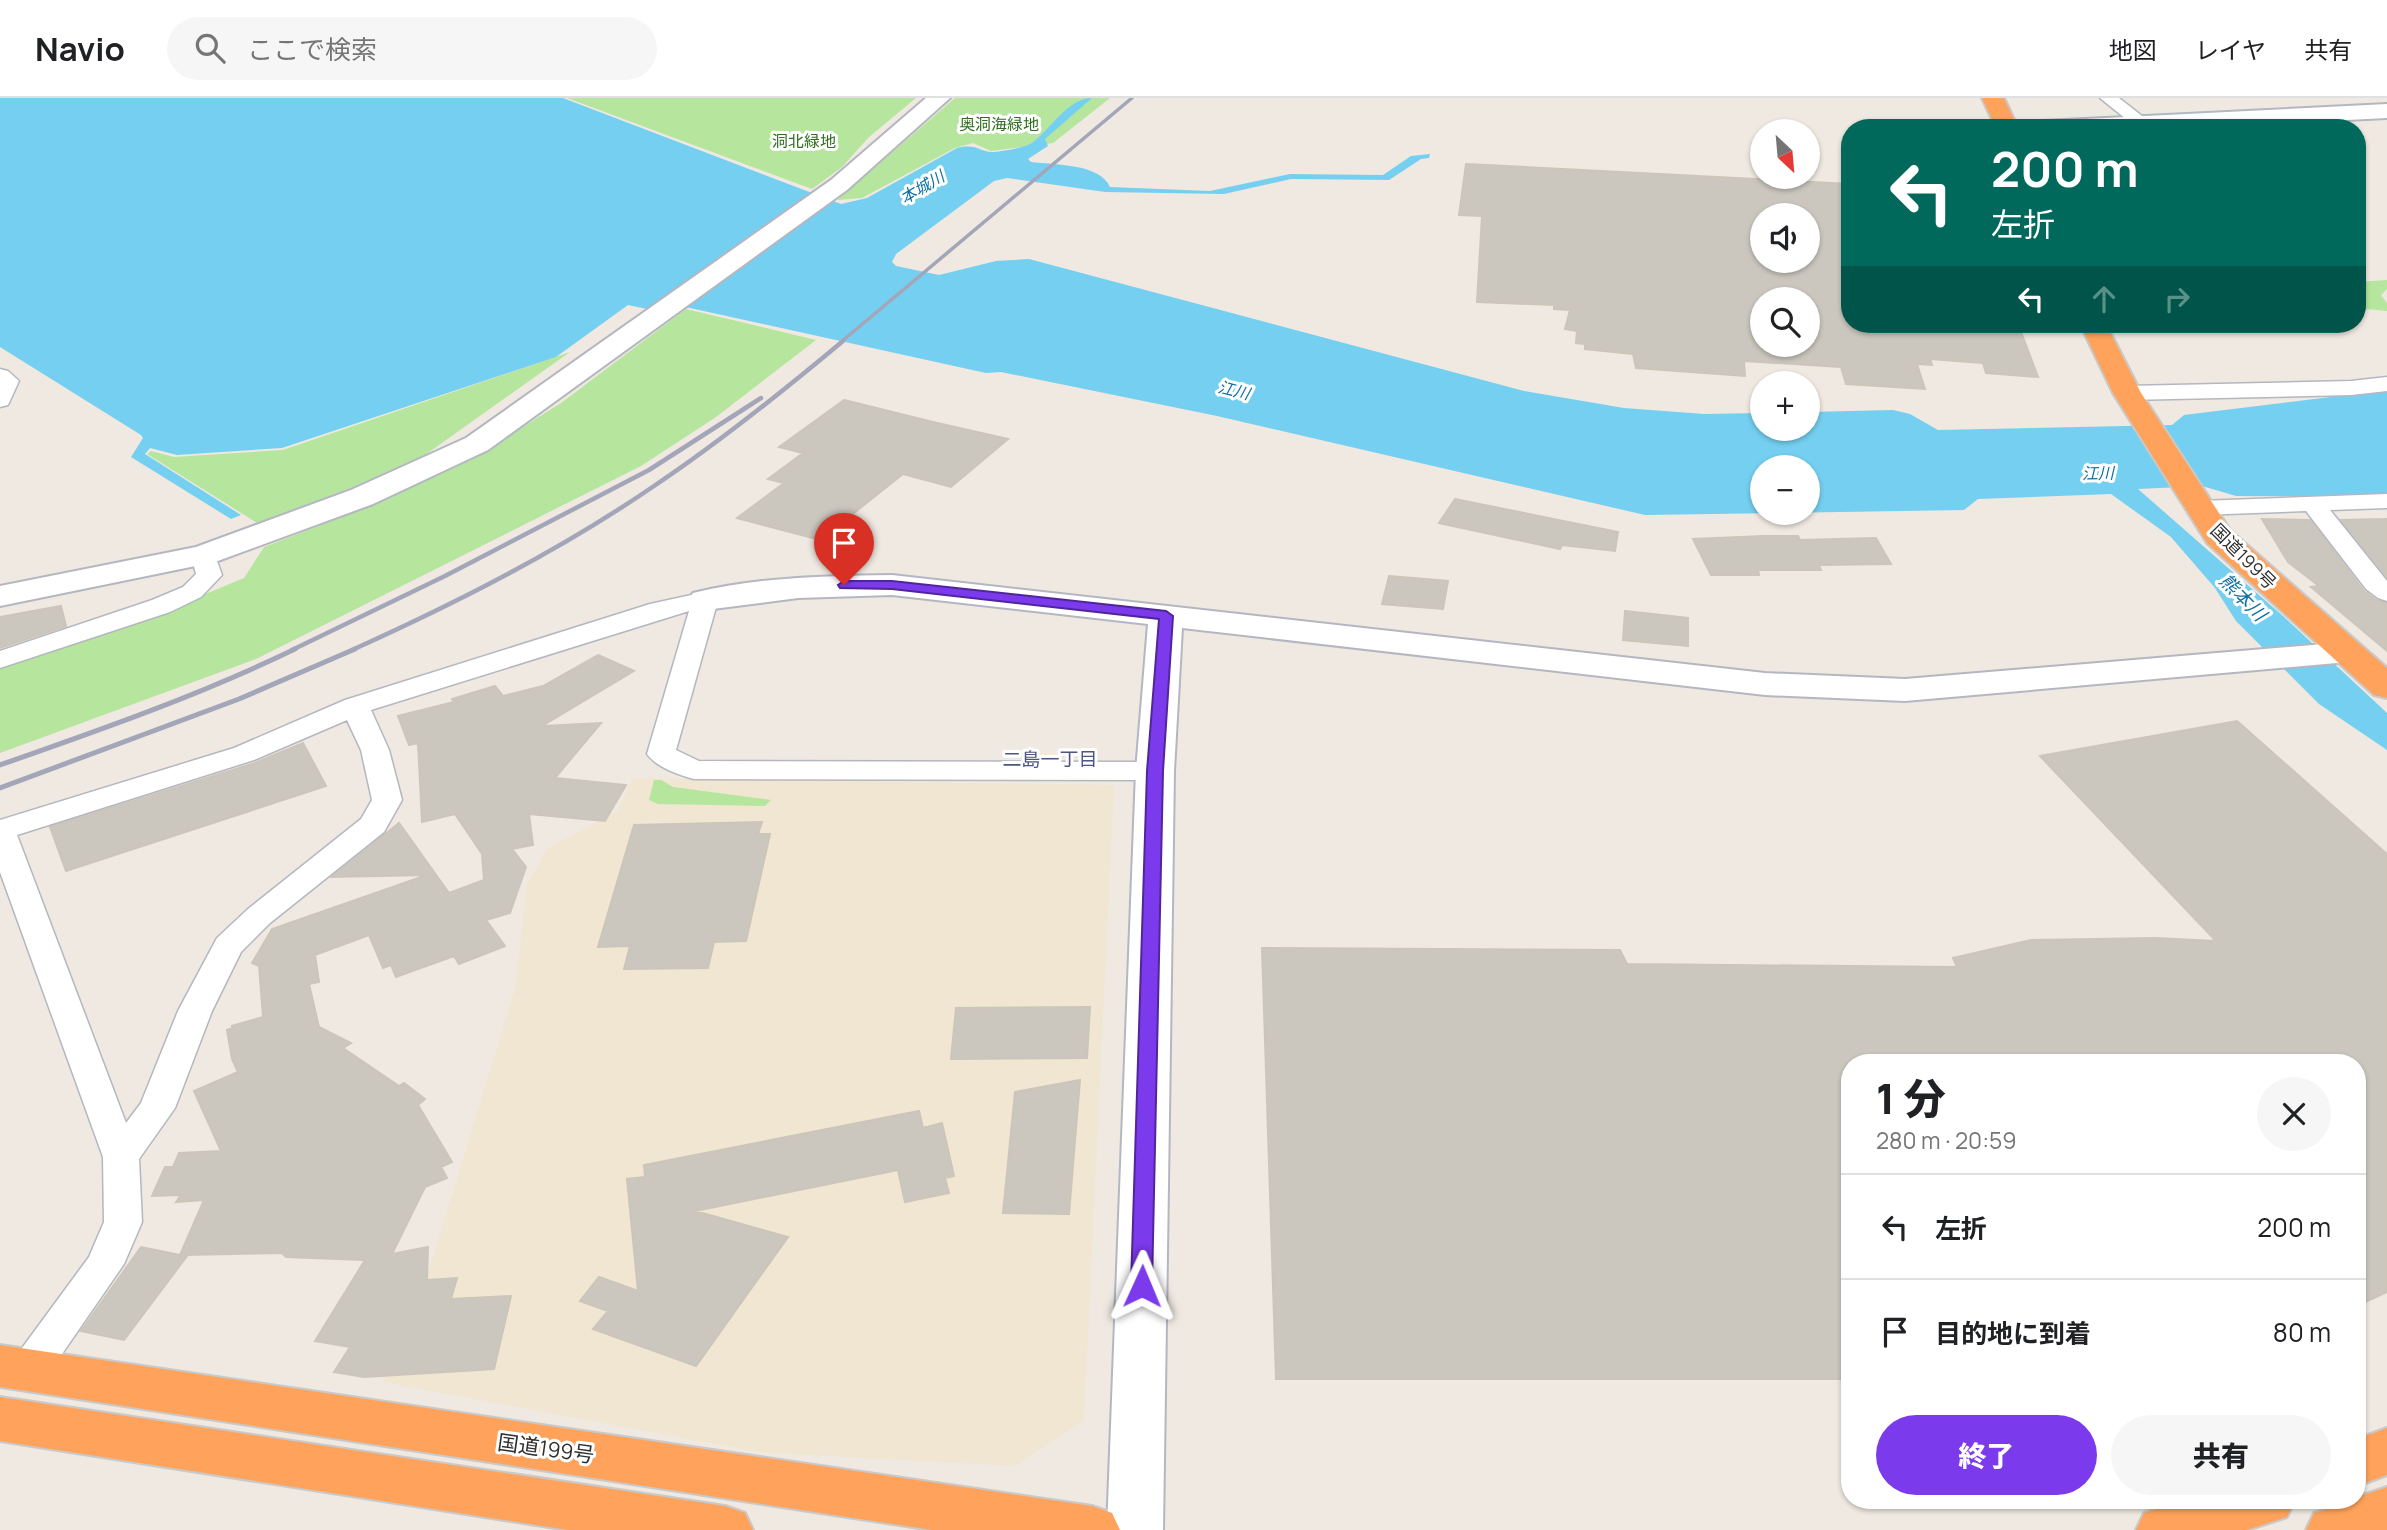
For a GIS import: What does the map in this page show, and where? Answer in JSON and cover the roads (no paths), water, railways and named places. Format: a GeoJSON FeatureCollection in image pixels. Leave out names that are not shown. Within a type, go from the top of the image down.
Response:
{"type":"FeatureCollection","features":[{"type":"Feature","properties":{"kind":"highway"},"geometry":{"type":"LineString","coordinates":[[1993,98],[2003,119]]}},
{"type":"Feature","properties":{"kind":"highway","name":"国道199号"},"geometry":{"type":"LineString","coordinates":[[2097,333],[2129,397],[2218,536],[2387,687]]}},
{"type":"Feature","properties":{"kind":"highway","name":"国道199号"},"geometry":{"type":"LineString","coordinates":[[14,1369],[1093,1530]]}},
{"type":"Feature","properties":{"kind":"highway"},"geometry":{"type":"LineString","coordinates":[[0,1419],[725,1530]]}},
{"type":"Feature","properties":{"kind":"highway"},"geometry":{"type":"LineString","coordinates":[[2366,1459],[2387,1451]]}},
{"type":"Feature","properties":{"kind":"highway"},"geometry":{"type":"LineString","coordinates":[[2164,1530],[2237,1509]]}},
{"type":"Feature","properties":{"kind":"highway"},"geometry":{"type":"LineString","coordinates":[[2334,1530],[2387,1511]]}},
{"type":"Feature","properties":{"kind":"street"},"geometry":{"type":"LineString","coordinates":[[0,596],[204,555],[362,497],[477,444],[839,185],[939,98]]}},
{"type":"Feature","properties":{"kind":"street"},"geometry":{"type":"LineString","coordinates":[[2109,98],[2137,119]]}},
{"type":"Feature","properties":{"kind":"street"},"geometry":{"type":"LineString","coordinates":[[2224,119],[2387,111]]}},
{"type":"Feature","properties":{"kind":"street"},"geometry":{"type":"LineString","coordinates":[[0,376],[8,381],[0,400]]}},
{"type":"Feature","properties":{"kind":"street"},"geometry":{"type":"LineString","coordinates":[[2129,397],[2351,388],[2387,384]]}},
{"type":"Feature","properties":{"kind":"street"},"geometry":{"type":"LineString","coordinates":[[2197,503],[2387,501]]}},
{"type":"Feature","properties":{"kind":"street"},"geometry":{"type":"LineString","coordinates":[[2312,503],[2383,587]]}},
{"type":"Feature","properties":{"kind":"street"},"geometry":{"type":"LineString","coordinates":[[0,660],[161,606],[192,592],[209,576],[204,555]]}},
{"type":"Feature","properties":{"kind":"street"},"geometry":{"type":"LineString","coordinates":[[14,1369],[105,1264],[122,1222],[121,1157],[0,830],[244,754],[355,706],[659,610],[762,590],[892,585],[1765,684],[1905,690],[2348,652]]}},
{"type":"Feature","properties":{"kind":"street"},"geometry":{"type":"LineString","coordinates":[[705,600],[661,754],[694,770],[1155,771]]}},
{"type":"Feature","properties":{"kind":"street"},"geometry":{"type":"LineString","coordinates":[[1135,1530],[1155,771],[1166,616]]}},
{"type":"Feature","properties":{"kind":"street"},"geometry":{"type":"LineString","coordinates":[[121,1157],[157,1108],[194,1011],[228,946],[259,916],[373,825],[387,800],[375,750],[355,706]]}},
{"type":"Feature","properties":{"kind":"water"},"geometry":{"type":"Polygon","coordinates":[[[0,98],[563,98],[841,204],[867,198],[957,148],[974,147],[994,152],[1028,145],[1075,103],[1092,98],[1045,139],[1048,146],[1028,159],[1031,162],[1086,169],[1105,179],[1110,187],[1210,191],[1290,174],[1383,175],[1411,156],[1430,154],[1429,158],[1421,159],[1389,180],[1291,179],[1224,194],[1105,192],[1007,178],[994,181],[896,254],[892,262],[896,266],[939,275],[996,261],[1029,259],[1524,391],[1624,408],[1704,414],[1750,413],[1750,441],[1820,441],[1820,412],[1893,410],[1910,414],[1938,430],[2172,425],[2184,415],[2387,390],[2387,497],[2236,496],[2202,486],[2138,489],[2283,616],[2387,713],[2387,750],[2319,704],[2236,621],[2215,588],[2171,537],[2111,494],[1978,499],[1964,510],[1820,512],[1820,455],[1750,455],[1750,513],[1645,515],[1217,416],[1001,372],[986,373],[658,301],[647,309],[628,305],[556,357],[282,448],[177,455],[150,448],[145,454],[241,515],[231,519],[131,457],[143,438],[0,347],[0,98]]]}},
{"type":"Feature","properties":{"kind":"railway"},"geometry":{"type":"LineString","coordinates":[[841,342],[1132,98]]}},
{"type":"Feature","properties":{"kind":"railway"},"geometry":{"type":"LineString","coordinates":[[352,650],[506,575],[618,510],[727,434],[843,341]]}},
{"type":"Feature","properties":{"kind":"railway"},"geometry":{"type":"LineString","coordinates":[[292,650],[445,576],[649,470],[761,398]]}},
{"type":"Feature","properties":{"kind":"railway"},"geometry":{"type":"LineString","coordinates":[[0,765],[186,697],[295,649]]}},
{"type":"Feature","properties":{"kind":"railway"},"geometry":{"type":"LineString","coordinates":[[0,788],[239,699],[355,649]]}},
{"type":"Feature","properties":{"kind":"district","name":"二島一丁目"},"geometry":{"type":"Point","coordinates":[1050,759]}},
{"type":"Feature","properties":{"kind":"park label","name":"奥洞海緑地"},"geometry":{"type":"Point","coordinates":[999,124]}},
{"type":"Feature","properties":{"kind":"park label","name":"洞北緑地"},"geometry":{"type":"Point","coordinates":[804,141]}},
{"type":"Feature","properties":{"kind":"water label","name":"本城川"},"geometry":{"type":"Point","coordinates":[922,187]}},
{"type":"Feature","properties":{"kind":"water label","name":"江川"},"geometry":{"type":"Point","coordinates":[1234,390]}},
{"type":"Feature","properties":{"kind":"water label","name":"江川"},"geometry":{"type":"Point","coordinates":[2098,473]}},
{"type":"Feature","properties":{"kind":"water label","name":"熊本川"},"geometry":{"type":"Point","coordinates":[2243,597]}}]}
